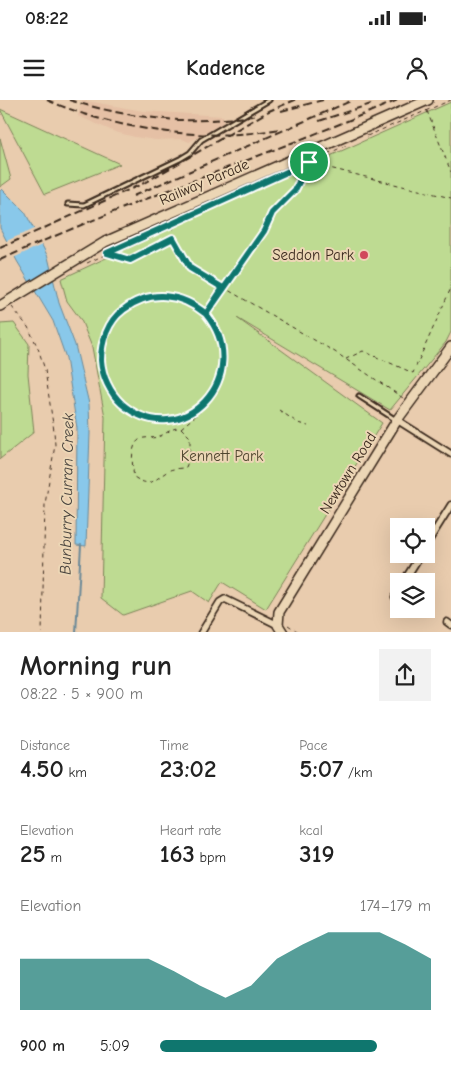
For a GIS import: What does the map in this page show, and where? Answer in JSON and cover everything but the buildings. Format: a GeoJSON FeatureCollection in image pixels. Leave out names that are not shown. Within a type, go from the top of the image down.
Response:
{"type":"FeatureCollection","features":[{"type":"Feature","properties":{"kind":"street","name":"Railway Parade"},"geometry":{"type":"LineString","coordinates":[[0,306],[105,242],[135,227],[428,100]]}},
{"type":"Feature","properties":{"kind":"street","name":"Newtown Road"},"geometry":{"type":"LineString","coordinates":[[277,622],[279,612],[397,420],[451,347]]}},
{"type":"Feature","properties":{"kind":"street"},"geometry":{"type":"LineString","coordinates":[[397,420],[451,454]]}},
{"type":"Feature","properties":{"kind":"street"},"geometry":{"type":"LineString","coordinates":[[435,531],[451,505]]}},
{"type":"Feature","properties":{"kind":"street"},"geometry":{"type":"LineString","coordinates":[[201,632],[220,602],[225,599],[277,622],[283,632]]}},
{"type":"Feature","properties":{"kind":"lane"},"geometry":{"type":"LineString","coordinates":[[68,204],[84,205],[180,159],[190,153],[201,140],[266,101]]}},
{"type":"Feature","properties":{"kind":"lane"},"geometry":{"type":"LineString","coordinates":[[359,396],[397,420]]}},
{"type":"Feature","properties":{"kind":"path"},"geometry":{"type":"LineString","coordinates":[[362,138],[451,100]]}},
{"type":"Feature","properties":{"kind":"path"},"geometry":{"type":"LineString","coordinates":[[426,111],[451,172]]}},
{"type":"Feature","properties":{"kind":"path"},"geometry":{"type":"LineString","coordinates":[[82,266],[174,222],[354,142]]}},
{"type":"Feature","properties":{"kind":"path"},"geometry":{"type":"LineString","coordinates":[[309,163],[451,198]]}},
{"type":"Feature","properties":{"kind":"path"},"geometry":{"type":"LineString","coordinates":[[206,314],[264,231],[272,213],[295,190],[309,163]]}},
{"type":"Feature","properties":{"kind":"path"},"geometry":{"type":"LineString","coordinates":[[174,222],[173,238],[190,268],[345,359],[410,402]]}},
{"type":"Feature","properties":{"kind":"path"},"geometry":{"type":"LineString","coordinates":[[107,253],[130,260],[173,238]]}},
{"type":"Feature","properties":{"kind":"path"},"geometry":{"type":"LineString","coordinates":[[345,359],[363,351],[413,373],[451,288]]}},
{"type":"Feature","properties":{"kind":"path"},"geometry":{"type":"LineString","coordinates":[[168,296],[188,302],[206,314],[216,326],[224,356],[218,384],[211,396],[199,408],[173,419],[157,419],[129,410],[117,400],[104,376],[101,348],[113,320],[122,310],[135,302],[149,297],[168,296]]}},
{"type":"Feature","properties":{"kind":"path"},"geometry":{"type":"LineString","coordinates":[[12,306],[28,327],[38,348],[47,378],[54,431],[55,445],[45,493],[42,632]]}},
{"type":"Feature","properties":{"kind":"path"},"geometry":{"type":"LineString","coordinates":[[279,410],[298,423],[308,426]]}},
{"type":"Feature","properties":{"kind":"path"},"geometry":{"type":"LineString","coordinates":[[182,428],[190,436],[190,457],[186,467],[172,469],[156,481],[145,482],[134,476],[133,448],[136,442],[145,437],[159,437],[176,428],[182,428],[200,412]]}},
{"type":"Feature","properties":{"kind":"shaded area"},"geometry":{"type":"Polygon","coordinates":[[[82,100],[143,111],[223,116],[223,123],[189,142],[182,139],[156,140],[135,137],[115,132],[78,116],[82,100]]]}},
{"type":"Feature","properties":{"kind":"green space","name":"Kennett Park"},"geometry":{"type":"Polygon","coordinates":[[[451,102],[451,332],[446,342],[390,410],[237,318],[382,423],[266,609],[222,582],[209,603],[192,591],[123,615],[101,598],[105,417],[92,347],[81,320],[67,301],[61,279],[209,210],[451,102]]]}},
{"type":"Feature","properties":{"kind":"green space"},"geometry":{"type":"Polygon","coordinates":[[[0,109],[120,164],[45,194],[0,109]]]}},
{"type":"Feature","properties":{"kind":"green space"},"geometry":{"type":"Polygon","coordinates":[[[0,138],[11,179],[0,187],[0,138]]]}},
{"type":"Feature","properties":{"kind":"green space"},"geometry":{"type":"Polygon","coordinates":[[[14,323],[29,344],[28,374],[34,432],[0,459],[0,324],[14,323]]]}},
{"type":"Feature","properties":{"kind":"water"},"geometry":{"type":"Polygon","coordinates":[[[2,189],[25,212],[48,257],[59,303],[75,345],[89,404],[90,433],[86,546],[76,545],[77,428],[66,358],[53,321],[17,261],[0,228],[0,191],[2,189]]]}},
{"type":"Feature","properties":{"kind":"pier"},"geometry":{"type":"Polygon","coordinates":[[[36,228],[44,244],[13,258],[4,242],[36,228]]]}},
{"type":"Feature","properties":{"kind":"waterway","name":"Bunburry Curran Creek"},"geometry":{"type":"LineString","coordinates":[[76,632],[81,545]]}},
{"type":"Feature","properties":{"kind":"railway"},"geometry":{"type":"LineString","coordinates":[[47,100],[102,119],[161,131],[221,135],[279,129]]}},
{"type":"Feature","properties":{"kind":"railway"},"geometry":{"type":"LineString","coordinates":[[69,100],[116,112],[162,119],[209,120],[257,115]]}},
{"type":"Feature","properties":{"kind":"railway"},"geometry":{"type":"LineString","coordinates":[[0,248],[144,183],[269,111],[295,100]]}},
{"type":"Feature","properties":{"kind":"railway"},"geometry":{"type":"LineString","coordinates":[[281,111],[323,100]]}},
{"type":"Feature","properties":{"kind":"railway"},"geometry":{"type":"LineString","coordinates":[[133,196],[353,100]]}},
{"type":"Feature","properties":{"kind":"railway"},"geometry":{"type":"LineString","coordinates":[[0,260],[98,218],[398,100]]}},
{"type":"Feature","properties":{"kind":"railway"},"geometry":{"type":"LineString","coordinates":[[319,121],[371,104]]}},
{"type":"Feature","properties":{"kind":"place","name":"Seddon Park"},"geometry":{"type":"Point","coordinates":[364,255]}},
{"type":"Feature","properties":{"kind":"route"},"geometry":{"type":"LineString","coordinates":[[309,162],[107,253],[130,260],[173,238],[190,268],[223,288],[206,314],[216,326],[224,356],[223,369],[218,384],[211,396],[199,408],[173,419],[144,417],[129,410],[117,400],[109,389],[101,363],[101,348],[105,334],[113,320],[122,310],[135,302],[149,297],[168,296],[182,298],[206,314],[264,231],[272,213],[295,190],[309,162]]}}]}
